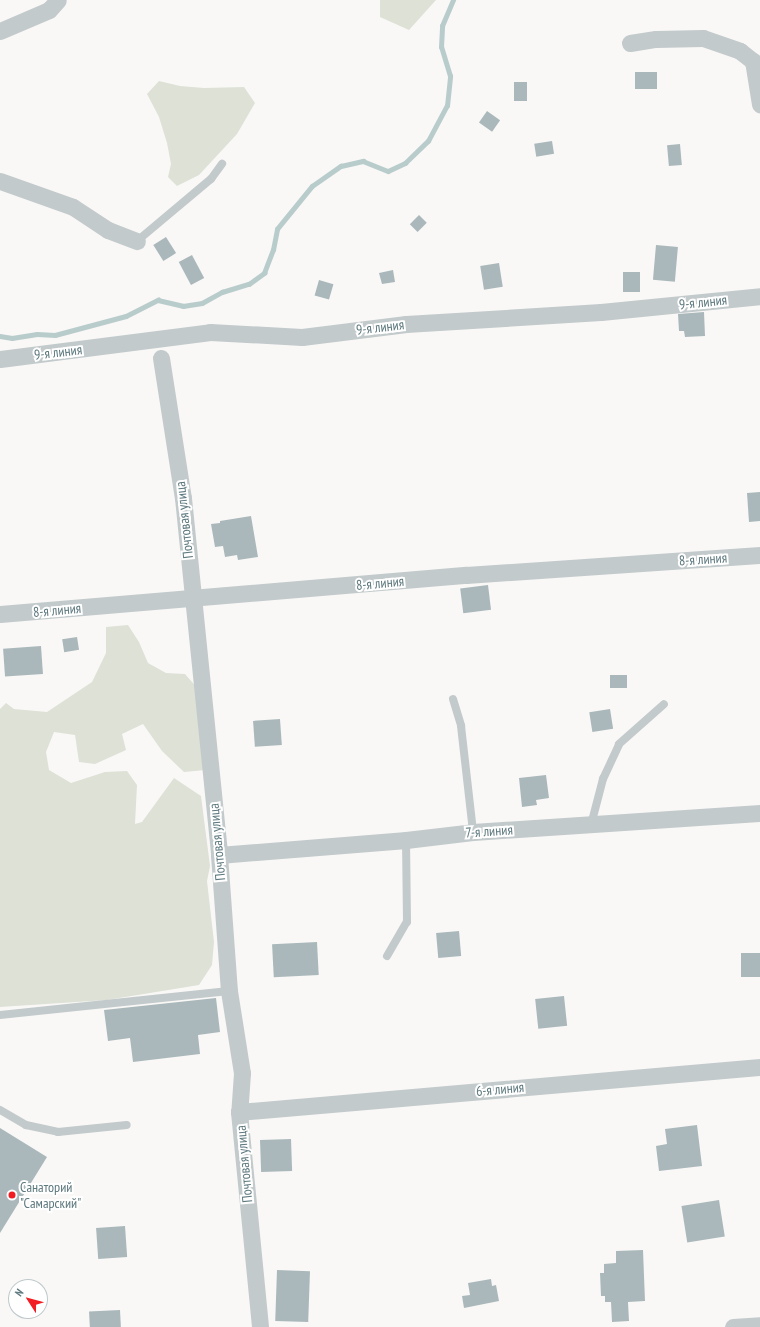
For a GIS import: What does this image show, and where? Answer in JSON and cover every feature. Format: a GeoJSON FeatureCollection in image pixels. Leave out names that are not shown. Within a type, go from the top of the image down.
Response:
{"type":"FeatureCollection","features":[{"type":"Feature","properties":{"kind":"street"},"geometry":{"type":"LineString","coordinates":[[0,31],[49,10],[58,0]]}},
{"type":"Feature","properties":{"kind":"street"},"geometry":{"type":"LineString","coordinates":[[630,43],[656,39],[703,38],[740,51],[753,61],[760,104]]}},
{"type":"Feature","properties":{"kind":"street"},"geometry":{"type":"LineString","coordinates":[[0,181],[73,207],[108,230],[137,241]]}},
{"type":"Feature","properties":{"kind":"street","name":"9-я линия"},"geometry":{"type":"LineString","coordinates":[[0,359],[210,332],[302,337],[406,324],[601,312],[760,296]]}},
{"type":"Feature","properties":{"kind":"street","name":"Почтовая улица"},"geometry":{"type":"LineString","coordinates":[[161,358],[183,498],[219,855],[229,990],[242,1072],[239,1112],[260,1327]]}},
{"type":"Feature","properties":{"kind":"street","name":"8-я линия"},"geometry":{"type":"LineString","coordinates":[[0,614],[466,575],[760,555]]}},
{"type":"Feature","properties":{"kind":"street","name":"7-я линия"},"geometry":{"type":"LineString","coordinates":[[219,855],[406,840],[473,832],[760,813]]}},
{"type":"Feature","properties":{"kind":"street","name":"6-я линия"},"geometry":{"type":"LineString","coordinates":[[239,1112],[760,1067]]}},
{"type":"Feature","properties":{"kind":"street"},"geometry":{"type":"LineString","coordinates":[[733,1327],[760,1325]]}},
{"type":"Feature","properties":{"kind":"lane"},"geometry":{"type":"LineString","coordinates":[[137,241],[212,178],[222,164]]}},
{"type":"Feature","properties":{"kind":"lane"},"geometry":{"type":"LineString","coordinates":[[453,699],[461,726],[473,832]]}},
{"type":"Feature","properties":{"kind":"lane"},"geometry":{"type":"LineString","coordinates":[[591,825],[603,779],[619,744],[664,704]]}},
{"type":"Feature","properties":{"kind":"lane"},"geometry":{"type":"LineString","coordinates":[[387,956],[407,922],[406,840]]}},
{"type":"Feature","properties":{"kind":"lane"},"geometry":{"type":"LineString","coordinates":[[0,1016],[229,990]]}},
{"type":"Feature","properties":{"kind":"lane"},"geometry":{"type":"LineString","coordinates":[[0,1110],[26,1125],[58,1132],[127,1125]]}},
{"type":"Feature","properties":{"kind":"shaded area"},"geometry":{"type":"Polygon","coordinates":[[[380,0],[436,0],[409,30],[380,17],[380,0]]]}},
{"type":"Feature","properties":{"kind":"shaded area"},"geometry":{"type":"Polygon","coordinates":[[[159,81],[180,86],[204,88],[244,87],[255,103],[237,134],[199,175],[177,186],[168,177],[171,164],[167,143],[159,117],[147,94],[159,81]]]}},
{"type":"Feature","properties":{"kind":"shaded area"},"geometry":{"type":"Polygon","coordinates":[[[128,625],[139,642],[148,663],[166,673],[185,674],[199,690],[205,770],[184,772],[162,751],[143,724],[122,734],[126,750],[95,764],[79,762],[75,735],[54,732],[46,752],[49,770],[71,783],[105,772],[127,771],[137,785],[135,824],[142,822],[174,778],[201,796],[210,866],[207,881],[214,942],[212,965],[199,985],[107,1000],[0,1007],[0,709],[6,703],[14,709],[47,712],[92,682],[106,653],[106,627],[128,625]]]}},
{"type":"Feature","properties":{"kind":"building"},"geometry":{"type":"Polygon","coordinates":[[[635,72],[657,72],[657,89],[635,89],[635,72]]]}},
{"type":"Feature","properties":{"kind":"building"},"geometry":{"type":"Polygon","coordinates":[[[514,82],[527,82],[527,101],[514,101],[514,82]]]}},
{"type":"Feature","properties":{"kind":"building"},"geometry":{"type":"Polygon","coordinates":[[[487,111],[500,120],[492,132],[479,122],[487,111]]]}},
{"type":"Feature","properties":{"kind":"building"},"geometry":{"type":"Polygon","coordinates":[[[552,141],[554,154],[536,157],[534,144],[552,141]]]}},
{"type":"Feature","properties":{"kind":"building"},"geometry":{"type":"Polygon","coordinates":[[[680,144],[682,165],[669,166],[667,145],[680,144]]]}},
{"type":"Feature","properties":{"kind":"building"},"geometry":{"type":"Polygon","coordinates":[[[419,215],[427,223],[418,232],[410,224],[419,215]]]}},
{"type":"Feature","properties":{"kind":"building"},"geometry":{"type":"Polygon","coordinates":[[[166,237],[176,253],[163,261],[153,245],[166,237]]]}},
{"type":"Feature","properties":{"kind":"building"},"geometry":{"type":"Polygon","coordinates":[[[656,245],[678,247],[675,282],[653,280],[656,245]]]}},
{"type":"Feature","properties":{"kind":"building"},"geometry":{"type":"Polygon","coordinates":[[[192,255],[204,278],[191,285],[179,262],[192,255]]]}},
{"type":"Feature","properties":{"kind":"building"},"geometry":{"type":"Polygon","coordinates":[[[499,263],[503,287],[484,290],[480,266],[499,263]]]}},
{"type":"Feature","properties":{"kind":"building"},"geometry":{"type":"Polygon","coordinates":[[[393,270],[395,282],[382,284],[379,273],[393,270]]]}},
{"type":"Feature","properties":{"kind":"building"},"geometry":{"type":"Polygon","coordinates":[[[623,272],[640,272],[640,292],[623,292],[623,272]]]}},
{"type":"Feature","properties":{"kind":"building"},"geometry":{"type":"Polygon","coordinates":[[[319,280],[333,284],[329,300],[315,295],[319,280]]]}},
{"type":"Feature","properties":{"kind":"building"},"geometry":{"type":"Polygon","coordinates":[[[704,312],[705,336],[685,337],[684,331],[679,331],[678,314],[704,312]]]}},
{"type":"Feature","properties":{"kind":"building"},"geometry":{"type":"Polygon","coordinates":[[[760,492],[760,521],[749,522],[747,493],[760,492]]]}},
{"type":"Feature","properties":{"kind":"building"},"geometry":{"type":"Polygon","coordinates":[[[251,516],[258,557],[238,560],[237,555],[225,557],[223,546],[215,547],[211,524],[251,516]]]}},
{"type":"Feature","properties":{"kind":"building"},"geometry":{"type":"Polygon","coordinates":[[[488,585],[491,610],[463,613],[460,588],[488,585]]]}},
{"type":"Feature","properties":{"kind":"building"},"geometry":{"type":"Polygon","coordinates":[[[77,637],[79,650],[64,652],[62,639],[77,637]]]}},
{"type":"Feature","properties":{"kind":"building"},"geometry":{"type":"Polygon","coordinates":[[[41,646],[43,674],[5,677],[3,649],[41,646]]]}},
{"type":"Feature","properties":{"kind":"building"},"geometry":{"type":"Polygon","coordinates":[[[610,675],[627,675],[627,688],[610,688],[610,675]]]}},
{"type":"Feature","properties":{"kind":"building"},"geometry":{"type":"Polygon","coordinates":[[[610,709],[613,729],[592,732],[589,712],[610,709]]]}},
{"type":"Feature","properties":{"kind":"building"},"geometry":{"type":"Polygon","coordinates":[[[280,719],[282,745],[255,747],[253,721],[280,719]]]}},
{"type":"Feature","properties":{"kind":"building"},"geometry":{"type":"Polygon","coordinates":[[[546,775],[549,798],[536,800],[537,805],[522,807],[519,778],[546,775]]]}},
{"type":"Feature","properties":{"kind":"building"},"geometry":{"type":"Polygon","coordinates":[[[459,931],[461,956],[438,958],[436,933],[459,931]]]}},
{"type":"Feature","properties":{"kind":"building"},"geometry":{"type":"Polygon","coordinates":[[[317,942],[319,975],[274,977],[272,944],[317,942]]]}},
{"type":"Feature","properties":{"kind":"building"},"geometry":{"type":"Polygon","coordinates":[[[741,953],[760,953],[760,977],[741,977],[741,953]]]}},
{"type":"Feature","properties":{"kind":"building"},"geometry":{"type":"Polygon","coordinates":[[[564,996],[567,1026],[538,1029],[535,999],[564,996]]]}},
{"type":"Feature","properties":{"kind":"building"},"geometry":{"type":"Polygon","coordinates":[[[216,998],[220,1032],[198,1035],[200,1054],[133,1062],[130,1038],[108,1041],[104,1010],[216,998]]]}},
{"type":"Feature","properties":{"kind":"building"},"geometry":{"type":"Polygon","coordinates":[[[697,1125],[702,1166],[659,1171],[656,1146],[667,1144],[665,1129],[697,1125]]]}},
{"type":"Feature","properties":{"kind":"building","name":"Санаторий \"Самарский\""},"geometry":{"type":"Polygon","coordinates":[[[0,1128],[47,1157],[0,1233],[0,1128]]]}},
{"type":"Feature","properties":{"kind":"building"},"geometry":{"type":"Polygon","coordinates":[[[291,1139],[292,1171],[261,1172],[260,1140],[291,1139]]]}},
{"type":"Feature","properties":{"kind":"building"},"geometry":{"type":"Polygon","coordinates":[[[719,1200],[725,1237],[687,1242],[681,1206],[719,1200]]]}},
{"type":"Feature","properties":{"kind":"building"},"geometry":{"type":"Polygon","coordinates":[[[125,1226],[127,1257],[98,1259],[96,1228],[125,1226]]]}},
{"type":"Feature","properties":{"kind":"building"},"geometry":{"type":"Polygon","coordinates":[[[643,1250],[645,1301],[628,1302],[629,1321],[612,1322],[611,1302],[605,1302],[605,1296],[601,1296],[600,1273],[604,1273],[604,1264],[616,1263],[616,1251],[643,1250]]]}},
{"type":"Feature","properties":{"kind":"building"},"geometry":{"type":"Polygon","coordinates":[[[277,1270],[310,1271],[308,1322],[275,1321],[277,1270]]]}},
{"type":"Feature","properties":{"kind":"building"},"geometry":{"type":"Polygon","coordinates":[[[491,1279],[492,1286],[496,1285],[499,1301],[464,1308],[462,1296],[470,1295],[468,1283],[491,1279]]]}},
{"type":"Feature","properties":{"kind":"building"},"geometry":{"type":"Polygon","coordinates":[[[120,1310],[121,1327],[90,1327],[89,1312],[120,1310]]]}},
{"type":"Feature","properties":{"kind":"waterway"},"geometry":{"type":"LineString","coordinates":[[0,336],[12,338],[37,334],[55,335],[126,316],[158,300],[183,306],[202,303],[222,292],[249,284],[264,273],[273,250],[277,229],[312,186],[341,166],[363,161],[388,171],[405,163],[428,141],[447,106],[450,76],[441,47],[442,26],[453,0]]}},
{"type":"Feature","properties":{"kind":"place","name":"Санаторий \"Самарский\""},"geometry":{"type":"Point","coordinates":[12,1195]}}]}
